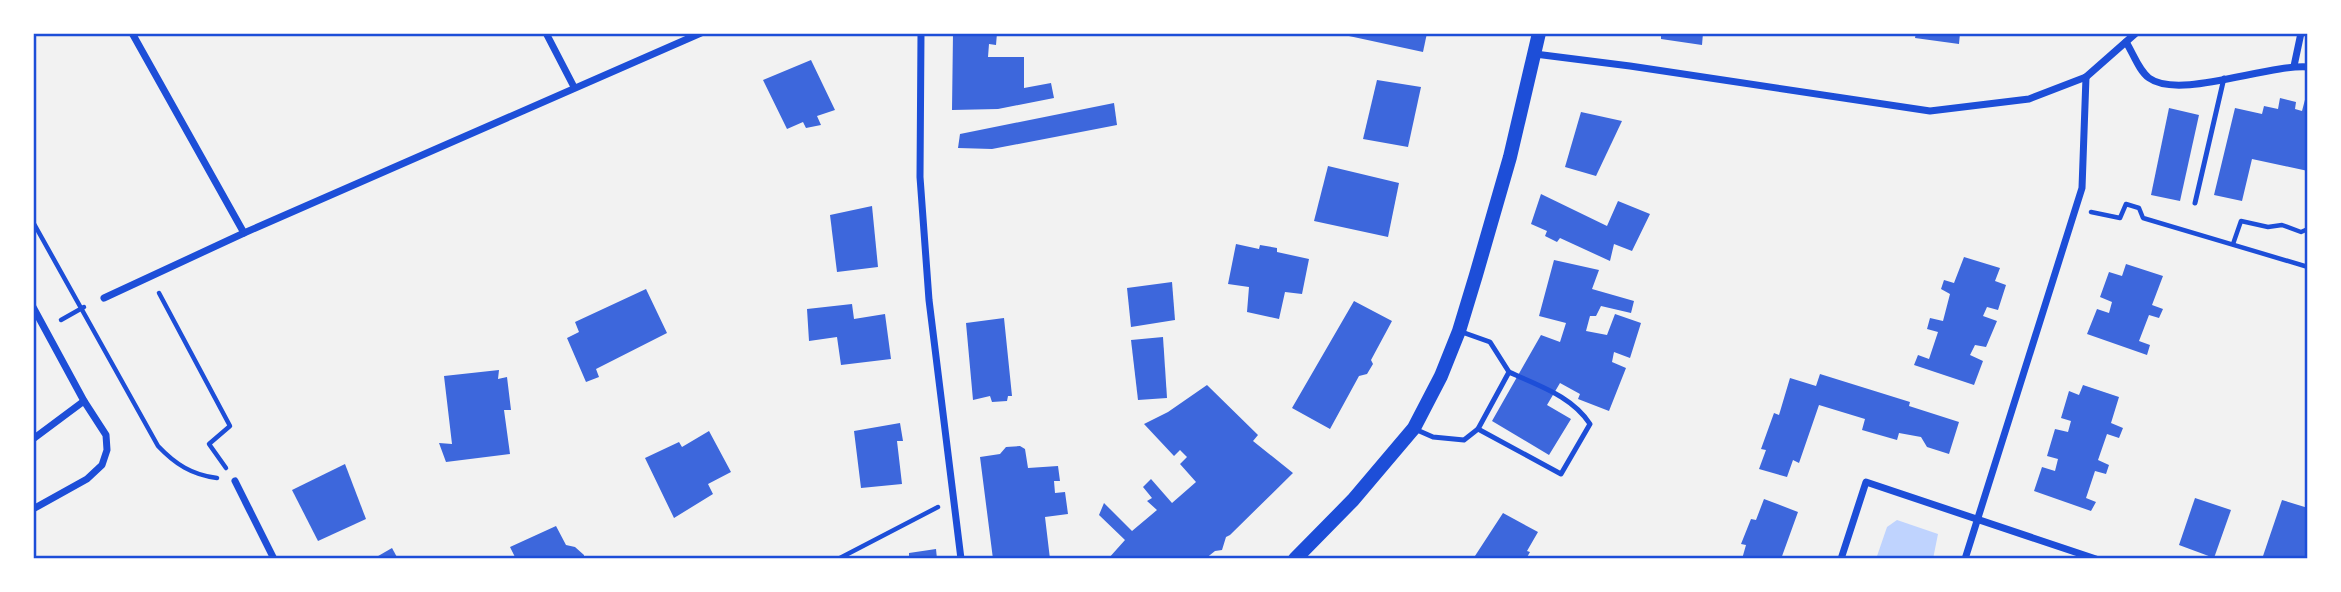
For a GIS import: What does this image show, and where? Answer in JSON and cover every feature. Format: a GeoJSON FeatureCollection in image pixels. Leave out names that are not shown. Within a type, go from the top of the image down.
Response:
{"type":"FeatureCollection","features":[{"type":"Feature","properties":{"kind":"main road"},"geometry":{"type":"LineString","coordinates":[[1295,559],[1353,500],[1414,428],[1441,376],[1459,331],[1510,157],[1539,33]]}},
{"type":"Feature","properties":{"kind":"street"},"geometry":{"type":"LineString","coordinates":[[132,33],[244,233]]}},
{"type":"Feature","properties":{"kind":"street"},"geometry":{"type":"LineString","coordinates":[[546,33],[575,87]]}},
{"type":"Feature","properties":{"kind":"street"},"geometry":{"type":"LineString","coordinates":[[104,298],[244,233],[701,33]]}},
{"type":"Feature","properties":{"kind":"street"},"geometry":{"type":"LineString","coordinates":[[921,33],[920,177],[929,300],[961,559]]}},
{"type":"Feature","properties":{"kind":"street"},"geometry":{"type":"LineString","coordinates":[[1535,54],[1930,111],[2029,99],[2086,78],[2136,33]]}},
{"type":"Feature","properties":{"kind":"street"},"geometry":{"type":"LineString","coordinates":[[2294,66],[2301,33]]}},
{"type":"Feature","properties":{"kind":"street"},"geometry":{"type":"LineString","coordinates":[[2126,42],[2146,76],[2159,85],[2181,86],[2294,66],[2308,67]]}},
{"type":"Feature","properties":{"kind":"street"},"geometry":{"type":"LineString","coordinates":[[1965,559],[1980,519],[2082,188],[2086,78]]}},
{"type":"Feature","properties":{"kind":"street"},"geometry":{"type":"LineString","coordinates":[[33,307],[84,401],[106,435],[107,450],[103,465],[87,479],[33,509]]}},
{"type":"Feature","properties":{"kind":"street"},"geometry":{"type":"LineString","coordinates":[[33,439],[84,401]]}},
{"type":"Feature","properties":{"kind":"street"},"geometry":{"type":"LineString","coordinates":[[235,481],[274,559]]}},
{"type":"Feature","properties":{"kind":"street"},"geometry":{"type":"LineString","coordinates":[[1841,559],[1866,482],[2095,559]]}},
{"type":"Feature","properties":{"kind":"lane"},"geometry":{"type":"LineString","coordinates":[[2195,204],[2224,78]]}},
{"type":"Feature","properties":{"kind":"lane"},"geometry":{"type":"LineString","coordinates":[[1459,331],[1490,342],[1509,372],[1564,399],[1582,411],[1590,424],[1561,474],[1478,429]]}},
{"type":"Feature","properties":{"kind":"lane"},"geometry":{"type":"LineString","coordinates":[[1414,428],[1433,437],[1464,440],[1478,429],[1509,372]]}},
{"type":"Feature","properties":{"kind":"path"},"geometry":{"type":"LineString","coordinates":[[2076,209],[2120,218],[2126,204],[2139,208],[2143,218],[2308,267]]}},
{"type":"Feature","properties":{"kind":"path"},"geometry":{"type":"LineString","coordinates":[[2233,244],[2241,220],[2267,227],[2282,225],[2301,232],[2308,229]]}},
{"type":"Feature","properties":{"kind":"path"},"geometry":{"type":"LineString","coordinates":[[33,222],[158,446],[176,465],[206,477],[235,481]]}},
{"type":"Feature","properties":{"kind":"path"},"geometry":{"type":"LineString","coordinates":[[150,276],[230,426],[209,444],[235,481]]}},
{"type":"Feature","properties":{"kind":"path"},"geometry":{"type":"LineString","coordinates":[[838,559],[954,499]]}},
{"type":"Feature","properties":{"kind":"water"},"geometry":{"type":"Polygon","coordinates":[[[1897,520],[1938,534],[1933,559],[1876,559],[1887,527],[1897,520]]]}},
{"type":"Feature","properties":{"kind":"building"},"geometry":{"type":"Polygon","coordinates":[[[953,33],[997,33],[996,45],[989,44],[988,57],[1024,57],[1024,88],[1051,83],[1054,98],[998,109],[952,110],[953,33]]]}},
{"type":"Feature","properties":{"kind":"building"},"geometry":{"type":"Polygon","coordinates":[[[1335,33],[1427,33],[1423,52],[1335,33]]]}},
{"type":"Feature","properties":{"kind":"building"},"geometry":{"type":"Polygon","coordinates":[[[1661,33],[1703,33],[1702,45],[1661,39],[1661,33]]]}},
{"type":"Feature","properties":{"kind":"building"},"geometry":{"type":"Polygon","coordinates":[[[1916,33],[1960,33],[1959,44],[1915,38],[1916,33]]]}},
{"type":"Feature","properties":{"kind":"building"},"geometry":{"type":"Polygon","coordinates":[[[811,60],[835,110],[817,116],[821,125],[806,128],[803,122],[787,129],[763,80],[811,60]]]}},
{"type":"Feature","properties":{"kind":"building"},"geometry":{"type":"Polygon","coordinates":[[[1377,80],[1421,87],[1408,147],[1363,139],[1377,80]]]}},
{"type":"Feature","properties":{"kind":"building"},"geometry":{"type":"Polygon","coordinates":[[[2307,92],[2308,171],[2252,159],[2242,201],[2214,195],[2235,108],[2262,114],[2264,106],[2278,109],[2280,98],[2296,102],[2295,109],[2302,111],[2307,92]]]}},
{"type":"Feature","properties":{"kind":"building"},"geometry":{"type":"Polygon","coordinates":[[[1114,103],[1117,125],[992,149],[958,148],[960,134],[1114,103]]]}},
{"type":"Feature","properties":{"kind":"building"},"geometry":{"type":"Polygon","coordinates":[[[2169,108],[2199,115],[2180,201],[2151,195],[2169,108]]]}},
{"type":"Feature","properties":{"kind":"building"},"geometry":{"type":"Polygon","coordinates":[[[1581,112],[1622,121],[1596,176],[1565,167],[1581,112]]]}},
{"type":"Feature","properties":{"kind":"building"},"geometry":{"type":"Polygon","coordinates":[[[1328,166],[1399,183],[1388,237],[1314,221],[1328,166]]]}},
{"type":"Feature","properties":{"kind":"building"},"geometry":{"type":"Polygon","coordinates":[[[1541,194],[1607,226],[1618,201],[1650,214],[1632,251],[1614,244],[1610,261],[1560,238],[1557,242],[1545,236],[1547,231],[1531,224],[1541,194]]]}},
{"type":"Feature","properties":{"kind":"building"},"geometry":{"type":"Polygon","coordinates":[[[872,206],[878,267],[837,272],[830,215],[872,206]]]}},
{"type":"Feature","properties":{"kind":"building"},"geometry":{"type":"Polygon","coordinates":[[[1236,244],[1259,249],[1260,245],[1277,248],[1277,252],[1309,259],[1302,294],[1285,292],[1279,319],[1247,312],[1249,287],[1228,284],[1236,244]]]}},
{"type":"Feature","properties":{"kind":"building"},"geometry":{"type":"Polygon","coordinates":[[[1964,257],[2000,268],[1995,281],[2006,285],[1998,310],[1987,307],[1983,316],[1997,321],[1986,347],[1975,345],[1970,355],[1983,361],[1974,385],[1914,365],[1918,355],[1929,359],[1938,332],[1927,329],[1930,318],[1943,321],[1950,294],[1941,289],[1944,280],[1954,283],[1964,257]]]}},
{"type":"Feature","properties":{"kind":"building"},"geometry":{"type":"Polygon","coordinates":[[[1554,260],[1599,270],[1592,289],[1634,301],[1631,313],[1601,306],[1596,316],[1590,316],[1586,331],[1607,335],[1615,314],[1641,323],[1630,358],[1614,352],[1612,362],[1626,368],[1609,411],[1578,399],[1580,394],[1560,383],[1547,405],[1571,419],[1549,455],[1492,421],[1541,335],[1560,342],[1566,323],[1539,316],[1554,260]]]}},
{"type":"Feature","properties":{"kind":"building"},"geometry":{"type":"Polygon","coordinates":[[[2126,264],[2163,276],[2152,305],[2163,309],[2159,318],[2149,315],[2139,341],[2150,345],[2147,355],[2087,334],[2097,309],[2109,313],[2112,302],[2100,297],[2109,272],[2122,276],[2126,264]]]}},
{"type":"Feature","properties":{"kind":"building"},"geometry":{"type":"Polygon","coordinates":[[[1172,282],[1175,320],[1131,327],[1127,288],[1172,282]]]}},
{"type":"Feature","properties":{"kind":"building"},"geometry":{"type":"Polygon","coordinates":[[[646,289],[667,333],[596,369],[599,377],[586,382],[567,338],[579,332],[575,322],[646,289]]]}},
{"type":"Feature","properties":{"kind":"building"},"geometry":{"type":"Polygon","coordinates":[[[1354,301],[1392,321],[1371,360],[1373,364],[1367,374],[1359,376],[1330,429],[1292,408],[1354,301]]]}},
{"type":"Feature","properties":{"kind":"building"},"geometry":{"type":"Polygon","coordinates":[[[852,304],[854,319],[885,314],[891,359],[841,365],[837,337],[809,341],[807,309],[852,304]]]}},
{"type":"Feature","properties":{"kind":"building"},"geometry":{"type":"Polygon","coordinates":[[[1004,318],[1012,396],[1008,396],[1007,401],[992,402],[990,396],[973,400],[966,323],[1004,318]]]}},
{"type":"Feature","properties":{"kind":"building"},"geometry":{"type":"Polygon","coordinates":[[[1163,337],[1167,398],[1138,400],[1131,340],[1163,337]]]}},
{"type":"Feature","properties":{"kind":"building"},"geometry":{"type":"Polygon","coordinates":[[[499,370],[498,379],[507,377],[511,410],[504,410],[510,454],[446,462],[439,443],[452,444],[444,376],[499,370]]]}},
{"type":"Feature","properties":{"kind":"building"},"geometry":{"type":"Polygon","coordinates":[[[1820,374],[1910,402],[1909,406],[1959,422],[1949,454],[1927,447],[1921,437],[1899,433],[1897,440],[1862,430],[1865,419],[1819,405],[1799,463],[1793,460],[1787,477],[1759,469],[1766,450],[1761,449],[1774,413],[1779,415],[1790,378],[1816,386],[1820,374]]]}},
{"type":"Feature","properties":{"kind":"building"},"geometry":{"type":"Polygon","coordinates":[[[1207,385],[1258,435],[1253,441],[1293,473],[1226,537],[1222,550],[1215,551],[1205,559],[1108,559],[1125,540],[1099,515],[1104,503],[1132,531],[1157,510],[1147,501],[1152,498],[1143,487],[1151,479],[1172,503],[1196,482],[1180,464],[1187,457],[1180,450],[1174,456],[1144,424],[1168,412],[1207,385]]]}},
{"type":"Feature","properties":{"kind":"building"},"geometry":{"type":"Polygon","coordinates":[[[2083,385],[2119,397],[2111,423],[2123,428],[2119,438],[2107,434],[2098,460],[2109,465],[2106,474],[2095,471],[2086,498],[2096,502],[2091,511],[2034,491],[2042,467],[2055,471],[2058,459],[2047,456],[2055,429],[2068,432],[2071,421],[2061,418],[2069,391],[2079,395],[2083,385]]]}},
{"type":"Feature","properties":{"kind":"building"},"geometry":{"type":"Polygon","coordinates":[[[900,423],[903,441],[897,441],[902,484],[861,488],[854,431],[900,423]]]}},
{"type":"Feature","properties":{"kind":"building"},"geometry":{"type":"Polygon","coordinates":[[[709,431],[731,472],[708,484],[713,494],[674,518],[645,458],[679,442],[682,447],[709,431]]]}},
{"type":"Feature","properties":{"kind":"building"},"geometry":{"type":"Polygon","coordinates":[[[1020,446],[1025,449],[1028,468],[1058,466],[1060,481],[1054,481],[1055,493],[1065,492],[1068,514],[1045,517],[1050,559],[993,559],[980,457],[1000,454],[1006,447],[1020,446]]]}},
{"type":"Feature","properties":{"kind":"building"},"geometry":{"type":"Polygon","coordinates":[[[345,464],[366,519],[318,541],[292,490],[345,464]]]}},
{"type":"Feature","properties":{"kind":"building"},"geometry":{"type":"Polygon","coordinates":[[[2195,498],[2231,510],[2214,558],[2179,545],[2195,498]]]}},
{"type":"Feature","properties":{"kind":"building"},"geometry":{"type":"Polygon","coordinates":[[[1764,499],[1798,512],[1781,559],[1742,559],[1746,545],[1741,544],[1751,519],[1756,520],[1764,499]]]}},
{"type":"Feature","properties":{"kind":"building"},"geometry":{"type":"Polygon","coordinates":[[[2282,500],[2308,508],[2308,559],[2262,559],[2282,500]]]}},
{"type":"Feature","properties":{"kind":"building"},"geometry":{"type":"Polygon","coordinates":[[[1503,513],[1538,532],[1527,551],[1530,552],[1526,559],[1473,559],[1503,513]]]}},
{"type":"Feature","properties":{"kind":"building"},"geometry":{"type":"Polygon","coordinates":[[[556,526],[566,545],[575,547],[584,555],[584,559],[516,559],[510,547],[556,526]]]}},
{"type":"Feature","properties":{"kind":"building"},"geometry":{"type":"Polygon","coordinates":[[[392,548],[398,559],[373,559],[392,548]]]}},
{"type":"Feature","properties":{"kind":"building"},"geometry":{"type":"Polygon","coordinates":[[[936,549],[937,559],[909,559],[909,553],[936,549]]]}}]}
